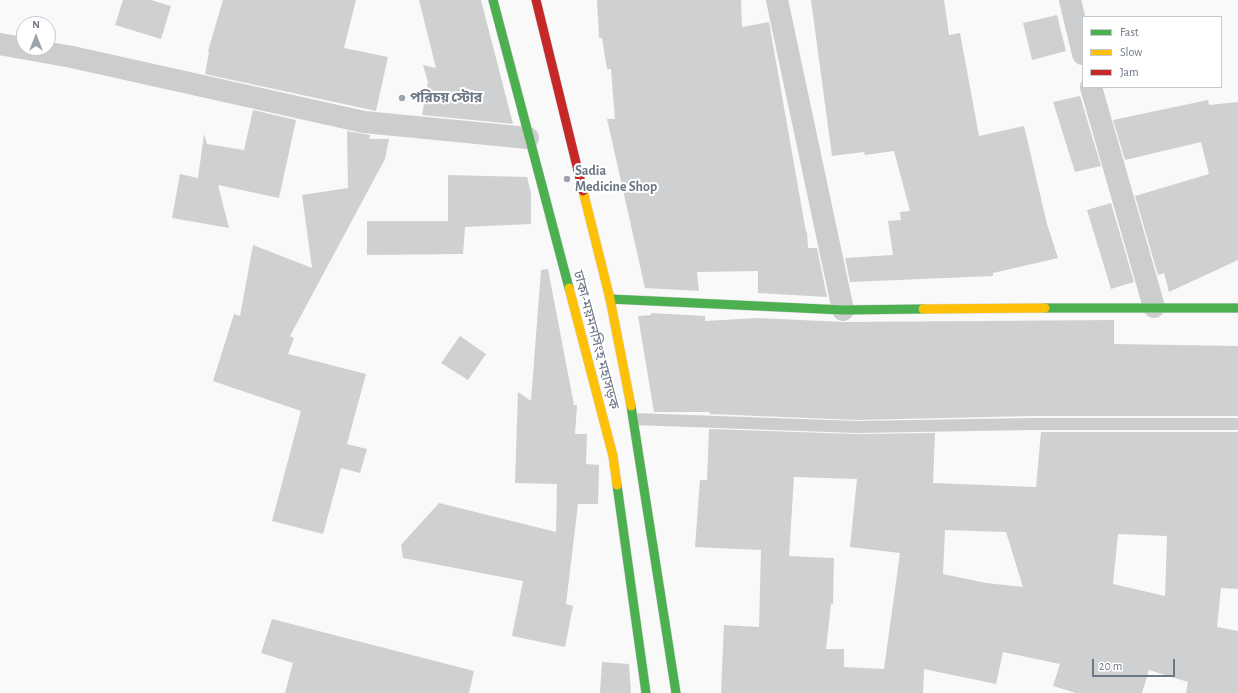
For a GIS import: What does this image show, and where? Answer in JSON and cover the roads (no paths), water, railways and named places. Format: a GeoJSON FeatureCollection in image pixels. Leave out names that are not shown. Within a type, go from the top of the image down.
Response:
{"type":"FeatureCollection","features":[{"type":"Feature","properties":{"kind":"main road","name":"ঢাকা-ময়মনসিংহ মহাসড়ক"},"geometry":{"type":"LineString","coordinates":[[493,0],[528,138],[613,456],[646,693]]}},
{"type":"Feature","properties":{"kind":"main road","name":"ঢাকা-ময়মনসিংহ মহাসড়ক"},"geometry":{"type":"LineString","coordinates":[[536,0],[610,299],[634,420],[676,693]]}},
{"type":"Feature","properties":{"kind":"main road"},"geometry":{"type":"LineString","coordinates":[[610,299],[844,310],[1154,307],[1238,308]]}},
{"type":"Feature","properties":{"kind":"street"},"geometry":{"type":"LineString","coordinates":[[777,0],[844,310]]}},
{"type":"Feature","properties":{"kind":"street"},"geometry":{"type":"LineString","coordinates":[[1070,0],[1082,50]]}},
{"type":"Feature","properties":{"kind":"street"},"geometry":{"type":"LineString","coordinates":[[0,44],[72,56],[364,122],[528,138]]}},
{"type":"Feature","properties":{"kind":"street"},"geometry":{"type":"LineString","coordinates":[[1091,88],[1154,307]]}},
{"type":"Feature","properties":{"kind":"lane"},"geometry":{"type":"LineString","coordinates":[[634,420],[857,427],[1032,424],[1238,424]]}},
{"type":"Feature","properties":{"kind":"place","name":"পরিচয় স্টোর"},"geometry":{"type":"Point","coordinates":[402,98]}},
{"type":"Feature","properties":{"kind":"place","name":"Sadia Medicine Shop"},"geometry":{"type":"Point","coordinates":[567,179]}}]}
